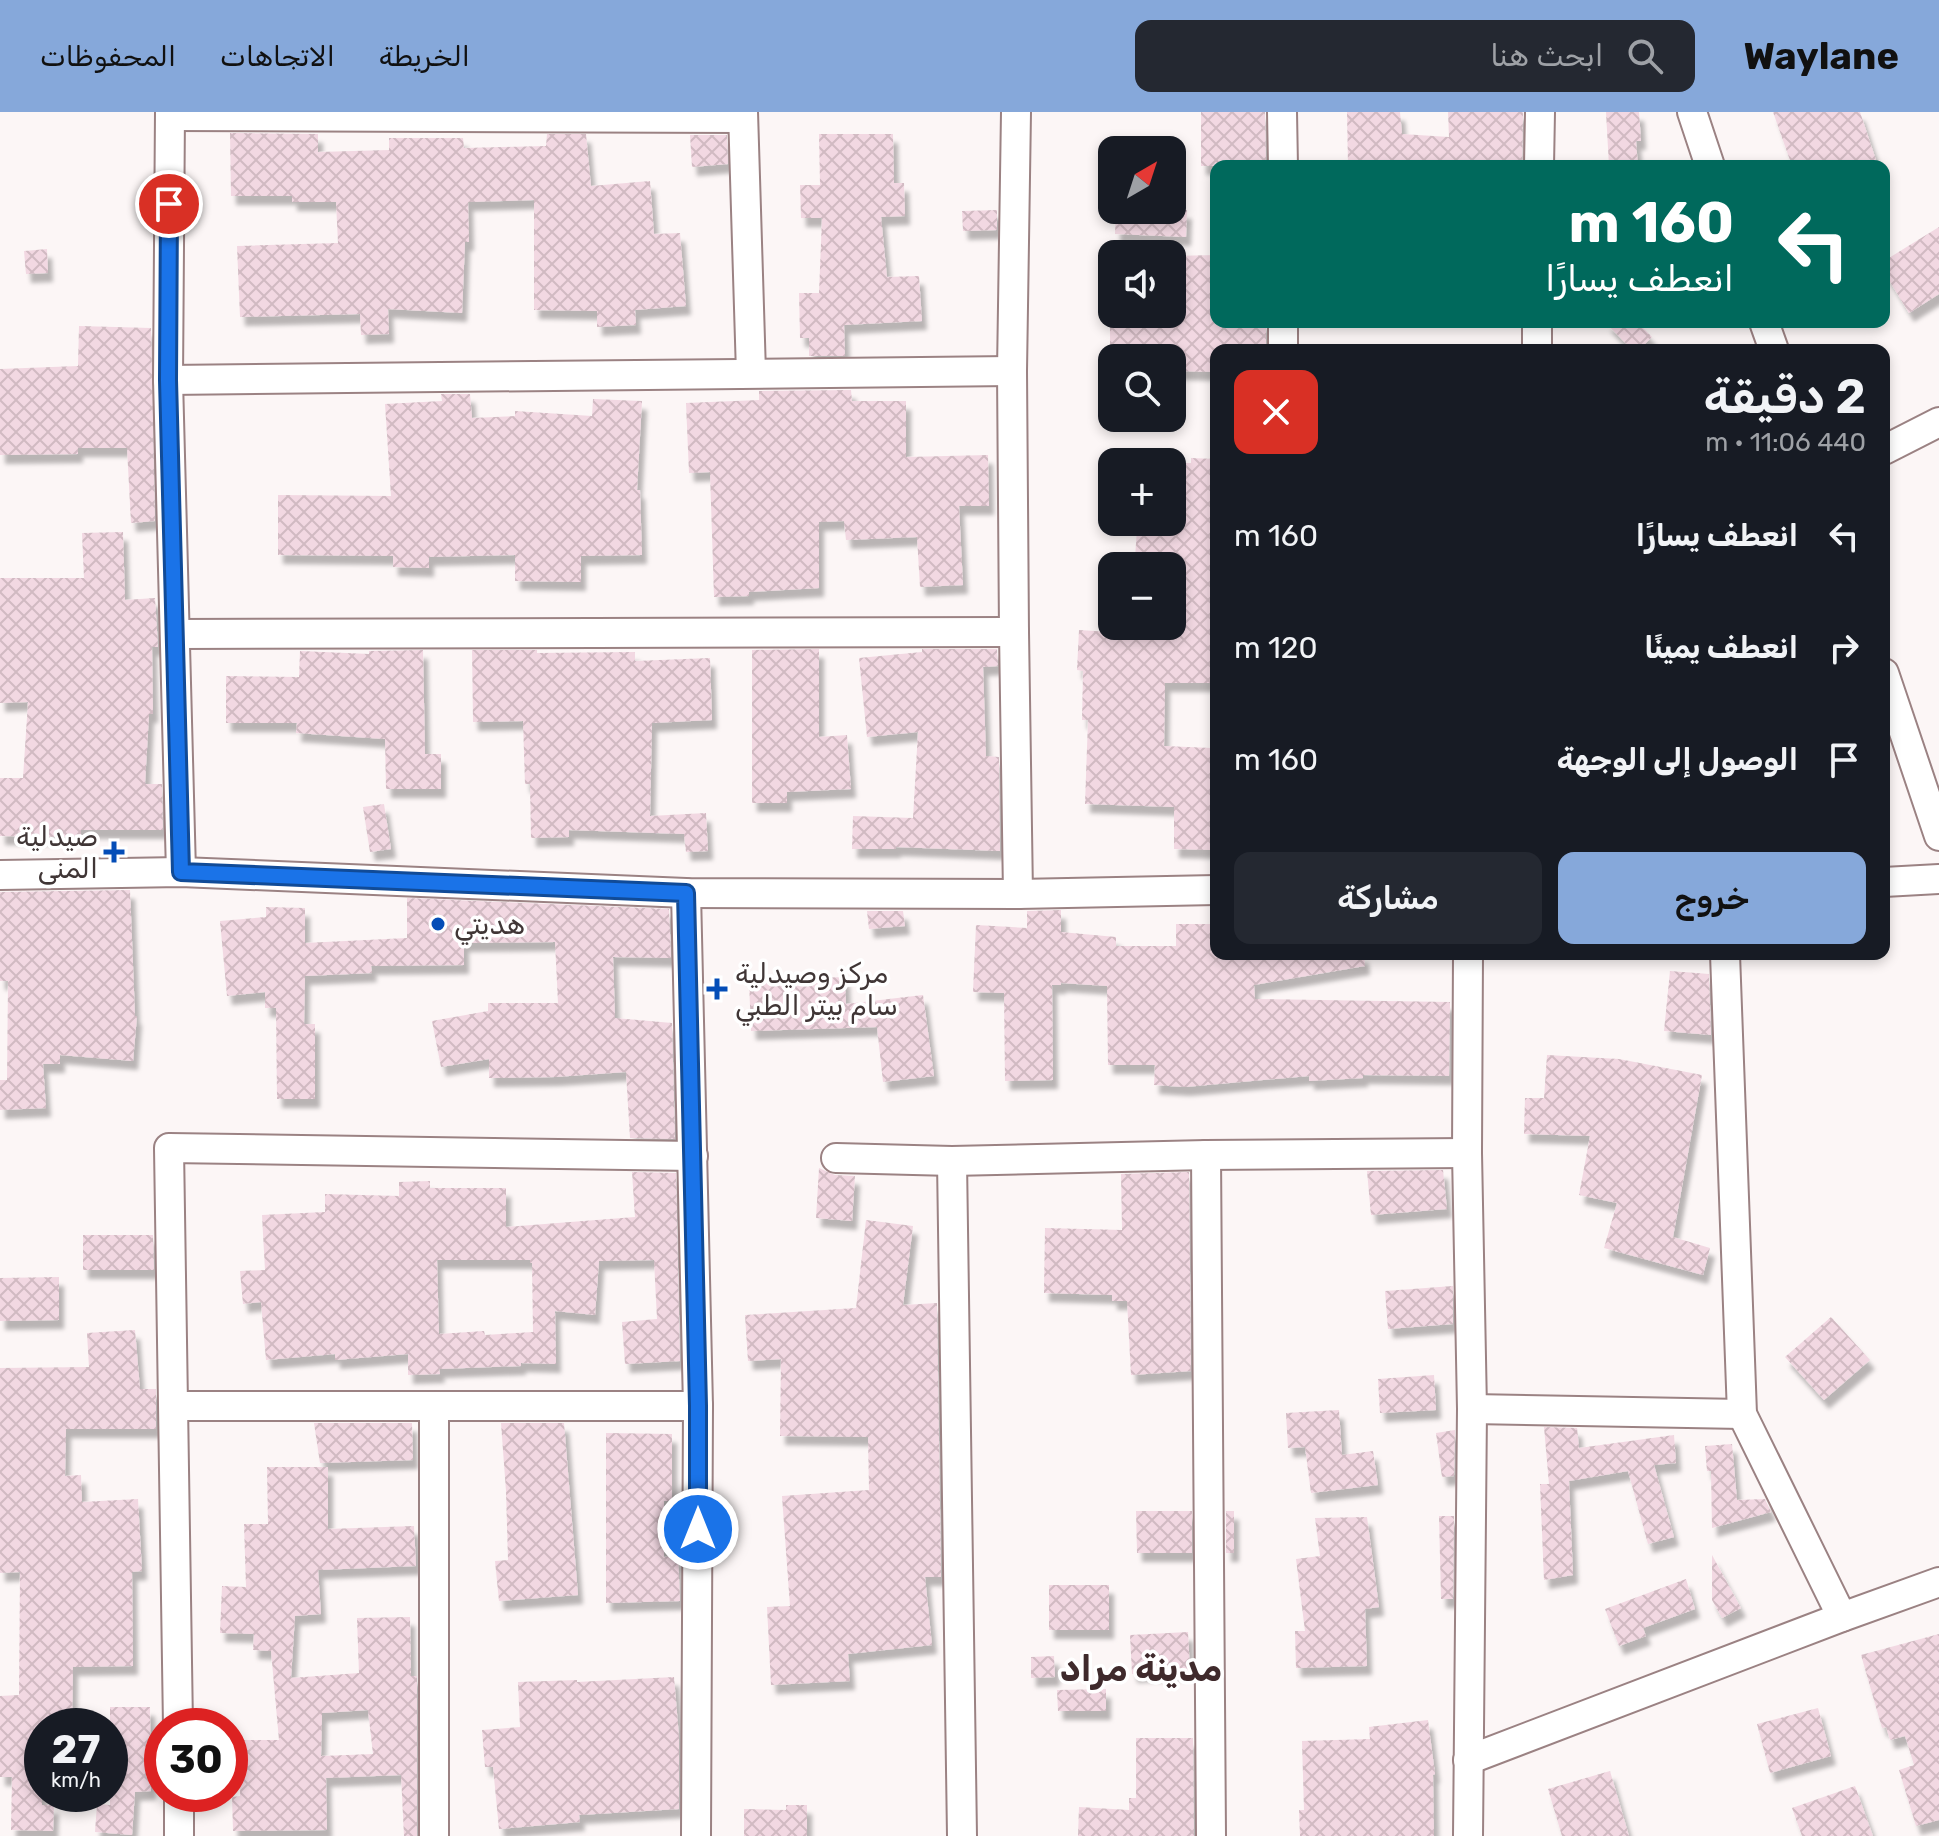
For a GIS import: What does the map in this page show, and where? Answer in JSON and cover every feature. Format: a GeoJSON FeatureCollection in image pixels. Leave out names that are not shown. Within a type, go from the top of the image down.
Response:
{"type":"FeatureCollection","features":[{"type":"Feature","properties":{"kind":"street"},"geometry":{"type":"LineString","coordinates":[[1016,112],[1012,371],[1018,894]]}},
{"type":"Feature","properties":{"kind":"street"},"geometry":{"type":"LineString","coordinates":[[1282,112],[1283,160]]}},
{"type":"Feature","properties":{"kind":"street"},"geometry":{"type":"LineString","coordinates":[[1539,160],[1540,112]]}},
{"type":"Feature","properties":{"kind":"street"},"geometry":{"type":"LineString","coordinates":[[1692,112],[1708,160]]}},
{"type":"Feature","properties":{"kind":"street"},"geometry":{"type":"LineString","coordinates":[[181,872],[168,380],[170,114],[743,115],[751,373]]}},
{"type":"Feature","properties":{"kind":"street"},"geometry":{"type":"LineString","coordinates":[[168,380],[1012,371]]}},
{"type":"Feature","properties":{"kind":"street"},"geometry":{"type":"LineString","coordinates":[[1890,447],[1939,422]]}},
{"type":"Feature","properties":{"kind":"street"},"geometry":{"type":"LineString","coordinates":[[175,634],[1014,632]]}},
{"type":"Feature","properties":{"kind":"street"},"geometry":{"type":"LineString","coordinates":[[1890,691],[1939,836]]}},
{"type":"Feature","properties":{"kind":"street"},"geometry":{"type":"LineString","coordinates":[[0,875],[181,872],[686,893],[1018,894],[1210,890]]}},
{"type":"Feature","properties":{"kind":"street"},"geometry":{"type":"LineString","coordinates":[[1890,882],[1939,879]]}},
{"type":"Feature","properties":{"kind":"street"},"geometry":{"type":"LineString","coordinates":[[686,893],[698,1406],[696,1836]]}},
{"type":"Feature","properties":{"kind":"street"},"geometry":{"type":"LineString","coordinates":[[1468,960],[1467,1153],[1472,1409],[1468,1836]]}},
{"type":"Feature","properties":{"kind":"street"},"geometry":{"type":"LineString","coordinates":[[1725,960],[1742,1414],[1842,1617]]}},
{"type":"Feature","properties":{"kind":"street"},"geometry":{"type":"LineString","coordinates":[[178,1708],[169,1148],[693,1156]]}},
{"type":"Feature","properties":{"kind":"street"},"geometry":{"type":"LineString","coordinates":[[836,1158],[952,1161],[1467,1153]]}},
{"type":"Feature","properties":{"kind":"street"},"geometry":{"type":"LineString","coordinates":[[1206,1155],[1211,1836]]}},
{"type":"Feature","properties":{"kind":"street"},"geometry":{"type":"LineString","coordinates":[[952,1161],[962,1836]]}},
{"type":"Feature","properties":{"kind":"street"},"geometry":{"type":"LineString","coordinates":[[174,1406],[698,1406]]}},
{"type":"Feature","properties":{"kind":"street"},"geometry":{"type":"LineString","coordinates":[[434,1406],[434,1836]]}},
{"type":"Feature","properties":{"kind":"street"},"geometry":{"type":"LineString","coordinates":[[1472,1409],[1742,1414]]}},
{"type":"Feature","properties":{"kind":"street"},"geometry":{"type":"LineString","coordinates":[[1468,1760],[1939,1582]]}},
{"type":"Feature","properties":{"kind":"street"},"geometry":{"type":"LineString","coordinates":[[179,1812],[179,1836]]}},
{"type":"Feature","properties":{"kind":"building"},"geometry":{"type":"Polygon","coordinates":[[[1201,112],[1265,112],[1266,160],[1210,160],[1210,166],[1201,166],[1201,112]]]}},
{"type":"Feature","properties":{"kind":"building"},"geometry":{"type":"Polygon","coordinates":[[[1347,112],[1400,112],[1402,134],[1449,137],[1448,112],[1523,112],[1522,160],[1348,160],[1347,112]]]}},
{"type":"Feature","properties":{"kind":"building"},"geometry":{"type":"Polygon","coordinates":[[[1606,112],[1639,112],[1641,141],[1636,141],[1638,160],[1609,160],[1606,112]]]}},
{"type":"Feature","properties":{"kind":"building"},"geometry":{"type":"Polygon","coordinates":[[[1773,112],[1860,112],[1876,160],[1790,160],[1773,112]]]}},
{"type":"Feature","properties":{"kind":"building"},"geometry":{"type":"Polygon","coordinates":[[[230,133],[318,134],[318,152],[389,150],[389,138],[463,138],[464,148],[546,146],[547,134],[586,134],[591,186],[650,181],[654,234],[680,233],[686,306],[635,310],[636,325],[597,327],[597,311],[534,310],[534,200],[468,202],[469,242],[465,242],[462,313],[388,309],[389,334],[361,335],[360,314],[240,317],[237,246],[338,243],[336,202],[292,202],[292,196],[231,196],[230,133]]]}},
{"type":"Feature","properties":{"kind":"building"},"geometry":{"type":"Polygon","coordinates":[[[819,134],[893,134],[894,183],[904,183],[905,216],[881,217],[887,277],[919,276],[922,321],[844,325],[845,356],[809,356],[809,338],[800,338],[799,293],[819,293],[822,218],[801,218],[800,185],[820,185],[819,134]]]}},
{"type":"Feature","properties":{"kind":"building"},"geometry":{"type":"Polygon","coordinates":[[[690,135],[727,135],[728,164],[692,167],[690,135]]]}},
{"type":"Feature","properties":{"kind":"building"},"geometry":{"type":"Polygon","coordinates":[[[997,210],[997,230],[963,231],[962,211],[997,210]]]}},
{"type":"Feature","properties":{"kind":"building"},"geometry":{"type":"Polygon","coordinates":[[[1187,210],[1186,237],[1115,234],[1115,224],[1186,224],[1187,210]]]}},
{"type":"Feature","properties":{"kind":"building"},"geometry":{"type":"Polygon","coordinates":[[[1939,227],[1939,294],[1909,313],[1890,282],[1890,257],[1939,227]]]}},
{"type":"Feature","properties":{"kind":"building"},"geometry":{"type":"Polygon","coordinates":[[[47,249],[48,273],[26,274],[24,251],[47,249]]]}},
{"type":"Feature","properties":{"kind":"building"},"geometry":{"type":"Polygon","coordinates":[[[1210,255],[1210,328],[1266,328],[1266,344],[1210,344],[1210,372],[1186,371],[1186,344],[1110,344],[1110,328],[1186,328],[1186,256],[1210,255]]]}},
{"type":"Feature","properties":{"kind":"building"},"geometry":{"type":"Polygon","coordinates":[[[79,326],[151,328],[155,521],[131,523],[127,448],[78,448],[78,454],[0,455],[0,369],[78,366],[79,326]]]}},
{"type":"Feature","properties":{"kind":"building"},"geometry":{"type":"Polygon","coordinates":[[[1611,328],[1643,328],[1652,337],[1645,344],[1626,344],[1611,328]]]}},
{"type":"Feature","properties":{"kind":"building"},"geometry":{"type":"Polygon","coordinates":[[[851,390],[852,401],[906,401],[906,457],[988,455],[989,506],[959,506],[963,585],[920,587],[917,537],[846,540],[844,521],[819,522],[819,588],[714,597],[710,472],[689,473],[686,403],[759,400],[759,391],[851,390]]]}},
{"type":"Feature","properties":{"kind":"building"},"geometry":{"type":"Polygon","coordinates":[[[441,394],[470,394],[472,418],[515,416],[515,411],[592,416],[593,399],[642,401],[637,490],[640,490],[642,555],[581,556],[581,582],[515,581],[515,555],[429,557],[429,568],[393,567],[393,556],[278,555],[278,495],[391,496],[385,404],[442,401],[441,394]]]}},
{"type":"Feature","properties":{"kind":"building"},"geometry":{"type":"Polygon","coordinates":[[[1191,458],[1210,459],[1210,683],[1165,683],[1164,746],[1210,748],[1210,850],[1174,849],[1174,807],[1085,804],[1088,720],[1082,720],[1083,671],[1077,670],[1079,630],[1098,631],[1098,640],[1186,640],[1186,552],[1135,552],[1137,536],[1186,536],[1186,463],[1191,463],[1191,458]]]}},
{"type":"Feature","properties":{"kind":"building"},"geometry":{"type":"Polygon","coordinates":[[[123,532],[125,600],[155,598],[158,647],[152,647],[153,714],[149,714],[145,784],[162,784],[163,830],[81,830],[81,837],[0,836],[0,778],[23,778],[28,702],[0,703],[0,578],[84,578],[82,533],[123,532]]]}},
{"type":"Feature","properties":{"kind":"building"},"geometry":{"type":"Polygon","coordinates":[[[819,649],[819,737],[847,735],[851,789],[787,792],[787,803],[752,803],[752,650],[819,649]]]}},
{"type":"Feature","properties":{"kind":"building"},"geometry":{"type":"Polygon","coordinates":[[[922,649],[997,649],[998,666],[983,667],[986,756],[999,757],[1000,851],[896,847],[852,849],[853,816],[913,818],[918,732],[867,737],[859,658],[922,652],[922,649]]]}},
{"type":"Feature","properties":{"kind":"building"},"geometry":{"type":"Polygon","coordinates":[[[423,650],[425,754],[441,754],[441,789],[386,789],[385,739],[296,733],[297,723],[226,723],[226,676],[299,677],[300,651],[369,654],[369,651],[423,650]]]}},
{"type":"Feature","properties":{"kind":"building"},"geometry":{"type":"Polygon","coordinates":[[[472,650],[635,652],[635,661],[710,658],[712,720],[652,723],[650,816],[706,813],[708,851],[686,852],[684,834],[569,830],[569,837],[531,838],[530,784],[525,784],[523,721],[473,722],[472,650]]]}},
{"type":"Feature","properties":{"kind":"building"},"geometry":{"type":"Polygon","coordinates":[[[384,804],[391,849],[370,852],[363,807],[384,804]]]}},
{"type":"Feature","properties":{"kind":"building"},"geometry":{"type":"Polygon","coordinates":[[[130,890],[137,1016],[133,1061],[60,1055],[60,1064],[43,1064],[46,1108],[0,1110],[0,1080],[7,1080],[8,981],[0,981],[0,892],[130,890]]]}},
{"type":"Feature","properties":{"kind":"building"},"geometry":{"type":"Polygon","coordinates":[[[407,898],[669,909],[671,958],[613,957],[615,1018],[672,1023],[675,1139],[630,1138],[626,1072],[489,1078],[489,1059],[441,1067],[432,1021],[488,1011],[488,1003],[558,1003],[555,942],[464,943],[464,965],[371,966],[372,973],[305,976],[304,1024],[315,1024],[315,1099],[277,1099],[276,1008],[265,1008],[265,992],[227,996],[220,921],[266,917],[266,907],[305,908],[305,943],[407,938],[407,898]]]}},
{"type":"Feature","properties":{"kind":"building"},"geometry":{"type":"Polygon","coordinates":[[[1061,910],[1061,932],[1116,937],[1116,946],[1176,946],[1176,924],[1210,924],[1210,960],[1364,960],[1365,966],[1254,985],[1255,999],[1450,1002],[1449,1076],[1363,1075],[1363,1078],[1309,1081],[1309,1076],[1185,1087],[1154,1085],[1155,1065],[1108,1065],[1107,986],[1061,983],[1052,985],[1053,1080],[1005,1081],[1004,993],[973,992],[976,925],[1027,928],[1027,911],[1061,910]]]}},
{"type":"Feature","properties":{"kind":"building"},"geometry":{"type":"Polygon","coordinates":[[[867,911],[903,911],[905,926],[869,929],[867,911]]]}},
{"type":"Feature","properties":{"kind":"building"},"geometry":{"type":"Polygon","coordinates":[[[1670,971],[1709,974],[1711,1035],[1664,1031],[1670,971]]]}},
{"type":"Feature","properties":{"kind":"building"},"geometry":{"type":"Polygon","coordinates":[[[845,977],[846,1004],[923,995],[934,1076],[883,1082],[877,1027],[751,1031],[749,980],[845,977]]]}},
{"type":"Feature","properties":{"kind":"building"},"geometry":{"type":"Polygon","coordinates":[[[1547,1055],[1619,1059],[1702,1075],[1673,1237],[1710,1248],[1703,1275],[1604,1248],[1617,1203],[1579,1195],[1590,1136],[1524,1134],[1525,1098],[1544,1098],[1547,1055]]]}},
{"type":"Feature","properties":{"kind":"building"},"geometry":{"type":"Polygon","coordinates":[[[819,1168],[835,1175],[855,1176],[852,1221],[816,1218],[819,1168]]]}},
{"type":"Feature","properties":{"kind":"building"},"geometry":{"type":"Polygon","coordinates":[[[1443,1170],[1447,1209],[1371,1215],[1367,1171],[1443,1170]]]}},
{"type":"Feature","properties":{"kind":"building"},"geometry":{"type":"Polygon","coordinates":[[[632,1172],[676,1173],[680,1361],[625,1364],[622,1322],[657,1319],[654,1260],[599,1261],[595,1315],[555,1311],[556,1364],[521,1363],[521,1366],[439,1369],[440,1374],[408,1375],[408,1354],[335,1360],[335,1354],[266,1360],[261,1302],[243,1304],[240,1271],[265,1270],[262,1215],[325,1212],[325,1194],[399,1196],[399,1182],[430,1181],[430,1188],[506,1188],[506,1227],[635,1217],[632,1172]],[[437,1260],[439,1334],[533,1332],[530,1260],[437,1260]]]}},
{"type":"Feature","properties":{"kind":"building"},"geometry":{"type":"Polygon","coordinates":[[[1189,1172],[1191,1371],[1131,1375],[1127,1301],[1112,1301],[1112,1295],[1044,1293],[1045,1228],[1122,1230],[1121,1174],[1189,1172]]]}},
{"type":"Feature","properties":{"kind":"building"},"geometry":{"type":"Polygon","coordinates":[[[866,1220],[913,1226],[903,1305],[937,1303],[941,1577],[925,1577],[932,1645],[848,1654],[850,1681],[771,1685],[767,1607],[790,1606],[782,1496],[869,1490],[868,1437],[780,1436],[781,1359],[748,1361],[745,1315],[856,1308],[866,1220]]]}},
{"type":"Feature","properties":{"kind":"building"},"geometry":{"type":"Polygon","coordinates":[[[83,1235],[153,1235],[154,1270],[83,1270],[83,1235]]]}},
{"type":"Feature","properties":{"kind":"building"},"geometry":{"type":"Polygon","coordinates":[[[59,1277],[59,1320],[0,1321],[0,1278],[59,1277]]]}},
{"type":"Feature","properties":{"kind":"building"},"geometry":{"type":"Polygon","coordinates":[[[1453,1286],[1453,1324],[1388,1329],[1385,1291],[1453,1286]]]}},
{"type":"Feature","properties":{"kind":"building"},"geometry":{"type":"Polygon","coordinates":[[[1831,1317],[1870,1360],[1824,1400],[1785,1357],[1831,1317]]]}},
{"type":"Feature","properties":{"kind":"building"},"geometry":{"type":"Polygon","coordinates":[[[135,1330],[140,1389],[156,1389],[156,1429],[66,1429],[65,1476],[81,1475],[82,1502],[138,1499],[142,1571],[132,1572],[133,1666],[73,1667],[72,1708],[24,1708],[24,1812],[54,1812],[53,1831],[11,1830],[12,1777],[0,1777],[0,1696],[19,1695],[20,1572],[0,1573],[0,1368],[89,1367],[87,1333],[135,1330]]]}},
{"type":"Feature","properties":{"kind":"building"},"geometry":{"type":"Polygon","coordinates":[[[1434,1375],[1436,1410],[1380,1413],[1378,1379],[1434,1375]]]}},
{"type":"Feature","properties":{"kind":"building"},"geometry":{"type":"Polygon","coordinates":[[[1339,1410],[1342,1455],[1373,1451],[1378,1485],[1311,1493],[1305,1447],[1288,1448],[1286,1413],[1339,1410]]]}},
{"type":"Feature","properties":{"kind":"building"},"geometry":{"type":"Polygon","coordinates":[[[314,1423],[412,1423],[413,1460],[320,1463],[314,1423]]]}},
{"type":"Feature","properties":{"kind":"building"},"geometry":{"type":"Polygon","coordinates":[[[501,1423],[564,1423],[578,1595],[499,1601],[495,1561],[508,1560],[501,1423]]]}},
{"type":"Feature","properties":{"kind":"building"},"geometry":{"type":"Polygon","coordinates":[[[1544,1427],[1577,1428],[1579,1448],[1674,1435],[1676,1463],[1654,1465],[1674,1537],[1648,1544],[1628,1471],[1569,1481],[1573,1575],[1544,1580],[1540,1484],[1549,1484],[1544,1427]]]}},
{"type":"Feature","properties":{"kind":"building"},"geometry":{"type":"Polygon","coordinates":[[[1455,1430],[1454,1476],[1442,1477],[1436,1433],[1455,1430]]]}},
{"type":"Feature","properties":{"kind":"building"},"geometry":{"type":"Polygon","coordinates":[[[606,1433],[672,1434],[672,1501],[664,1501],[664,1557],[678,1556],[680,1601],[606,1603],[606,1433]]]}},
{"type":"Feature","properties":{"kind":"building"},"geometry":{"type":"Polygon","coordinates":[[[1732,1444],[1737,1500],[1765,1499],[1771,1512],[1712,1528],[1711,1471],[1707,1471],[1705,1446],[1732,1444]]]}},
{"type":"Feature","properties":{"kind":"building"},"geometry":{"type":"Polygon","coordinates":[[[267,1467],[328,1467],[328,1529],[414,1526],[416,1566],[318,1570],[321,1614],[295,1616],[291,1678],[359,1673],[357,1618],[410,1617],[411,1676],[417,1676],[417,1836],[404,1836],[401,1775],[326,1778],[327,1830],[233,1831],[232,1812],[248,1812],[248,1740],[279,1740],[271,1651],[253,1650],[254,1634],[220,1633],[222,1586],[246,1587],[244,1524],[268,1524],[267,1467]],[[368,1710],[322,1713],[321,1756],[373,1754],[368,1710]]]}},
{"type":"Feature","properties":{"kind":"building"},"geometry":{"type":"Polygon","coordinates":[[[1136,1511],[1192,1511],[1192,1553],[1137,1553],[1136,1511]]]}},
{"type":"Feature","properties":{"kind":"building"},"geometry":{"type":"Polygon","coordinates":[[[1226,1511],[1234,1511],[1234,1553],[1226,1553],[1226,1511]]]}},
{"type":"Feature","properties":{"kind":"building"},"geometry":{"type":"Polygon","coordinates":[[[1439,1516],[1454,1516],[1453,1599],[1441,1599],[1439,1516]]]}},
{"type":"Feature","properties":{"kind":"building"},"geometry":{"type":"Polygon","coordinates":[[[1367,1517],[1379,1607],[1365,1609],[1367,1666],[1296,1668],[1295,1631],[1305,1631],[1296,1559],[1320,1556],[1315,1518],[1367,1517]]]}},
{"type":"Feature","properties":{"kind":"building"},"geometry":{"type":"Polygon","coordinates":[[[1712,1555],[1741,1608],[1722,1618],[1712,1600],[1712,1555]]]}},
{"type":"Feature","properties":{"kind":"building"},"geometry":{"type":"Polygon","coordinates":[[[1686,1579],[1695,1609],[1643,1628],[1646,1636],[1619,1646],[1605,1609],[1686,1579]]]}},
{"type":"Feature","properties":{"kind":"building"},"geometry":{"type":"Polygon","coordinates":[[[1049,1585],[1109,1585],[1109,1630],[1049,1630],[1049,1585]]]}},
{"type":"Feature","properties":{"kind":"building"},"geometry":{"type":"Polygon","coordinates":[[[1188,1632],[1190,1671],[1132,1674],[1130,1635],[1188,1632]]]}},
{"type":"Feature","properties":{"kind":"building"},"geometry":{"type":"Polygon","coordinates":[[[1939,1634],[1939,1820],[1916,1826],[1899,1770],[1914,1765],[1905,1736],[1890,1740],[1886,1727],[1882,1728],[1861,1655],[1939,1634]]]}},
{"type":"Feature","properties":{"kind":"building"},"geometry":{"type":"Polygon","coordinates":[[[1054,1656],[1055,1677],[1031,1678],[1031,1657],[1054,1656]]]}},
{"type":"Feature","properties":{"kind":"building"},"geometry":{"type":"Polygon","coordinates":[[[674,1677],[679,1737],[679,1809],[579,1815],[580,1822],[499,1829],[493,1767],[485,1767],[482,1730],[520,1727],[518,1682],[674,1677]]]}},
{"type":"Feature","properties":{"kind":"building"},"geometry":{"type":"Polygon","coordinates":[[[1106,1689],[1106,1711],[1058,1711],[1057,1690],[1106,1689]]]}},
{"type":"Feature","properties":{"kind":"building"},"geometry":{"type":"Polygon","coordinates":[[[150,1707],[144,1708],[144,1791],[135,1792],[132,1835],[95,1832],[96,1812],[128,1812],[128,1708],[110,1708],[150,1707]]]}},
{"type":"Feature","properties":{"kind":"building"},"geometry":{"type":"Polygon","coordinates":[[[1818,1708],[1831,1756],[1770,1773],[1757,1724],[1818,1708]]]}},
{"type":"Feature","properties":{"kind":"building"},"geometry":{"type":"Polygon","coordinates":[[[1428,1720],[1435,1774],[1434,1836],[1300,1836],[1299,1810],[1304,1810],[1302,1741],[1370,1739],[1369,1727],[1428,1720]]]}},
{"type":"Feature","properties":{"kind":"building"},"geometry":{"type":"Polygon","coordinates":[[[1136,1738],[1193,1738],[1194,1836],[1078,1836],[1079,1807],[1129,1810],[1129,1798],[1136,1798],[1136,1738]]]}},
{"type":"Feature","properties":{"kind":"building"},"geometry":{"type":"Polygon","coordinates":[[[1610,1771],[1629,1836],[1562,1836],[1548,1789],[1610,1771]]]}},
{"type":"Feature","properties":{"kind":"building"},"geometry":{"type":"Polygon","coordinates":[[[1855,1786],[1873,1836],[1802,1836],[1792,1808],[1855,1786]]]}},
{"type":"Feature","properties":{"kind":"building"},"geometry":{"type":"Polygon","coordinates":[[[786,1805],[807,1805],[807,1836],[744,1836],[744,1809],[786,1810],[786,1805]]]}},
{"type":"Feature","properties":{"kind":"place","name":"صيدلية المنى"},"geometry":{"type":"Point","coordinates":[114,852]}},
{"type":"Feature","properties":{"kind":"place","name":"هديتي"},"geometry":{"type":"Point","coordinates":[438,924]}},
{"type":"Feature","properties":{"kind":"place","name":"مركز وصيدلية سام بيتر الطبي"},"geometry":{"type":"Point","coordinates":[717,989]}},
{"type":"Feature","properties":{"kind":"district","name":"مدينة مراد"},"geometry":{"type":"Point","coordinates":[1141,1668]}},
{"type":"Feature","properties":{"kind":"route"},"geometry":{"type":"LineString","coordinates":[[169,204],[168,380],[181,872],[686,893],[698,1529]]}}]}
